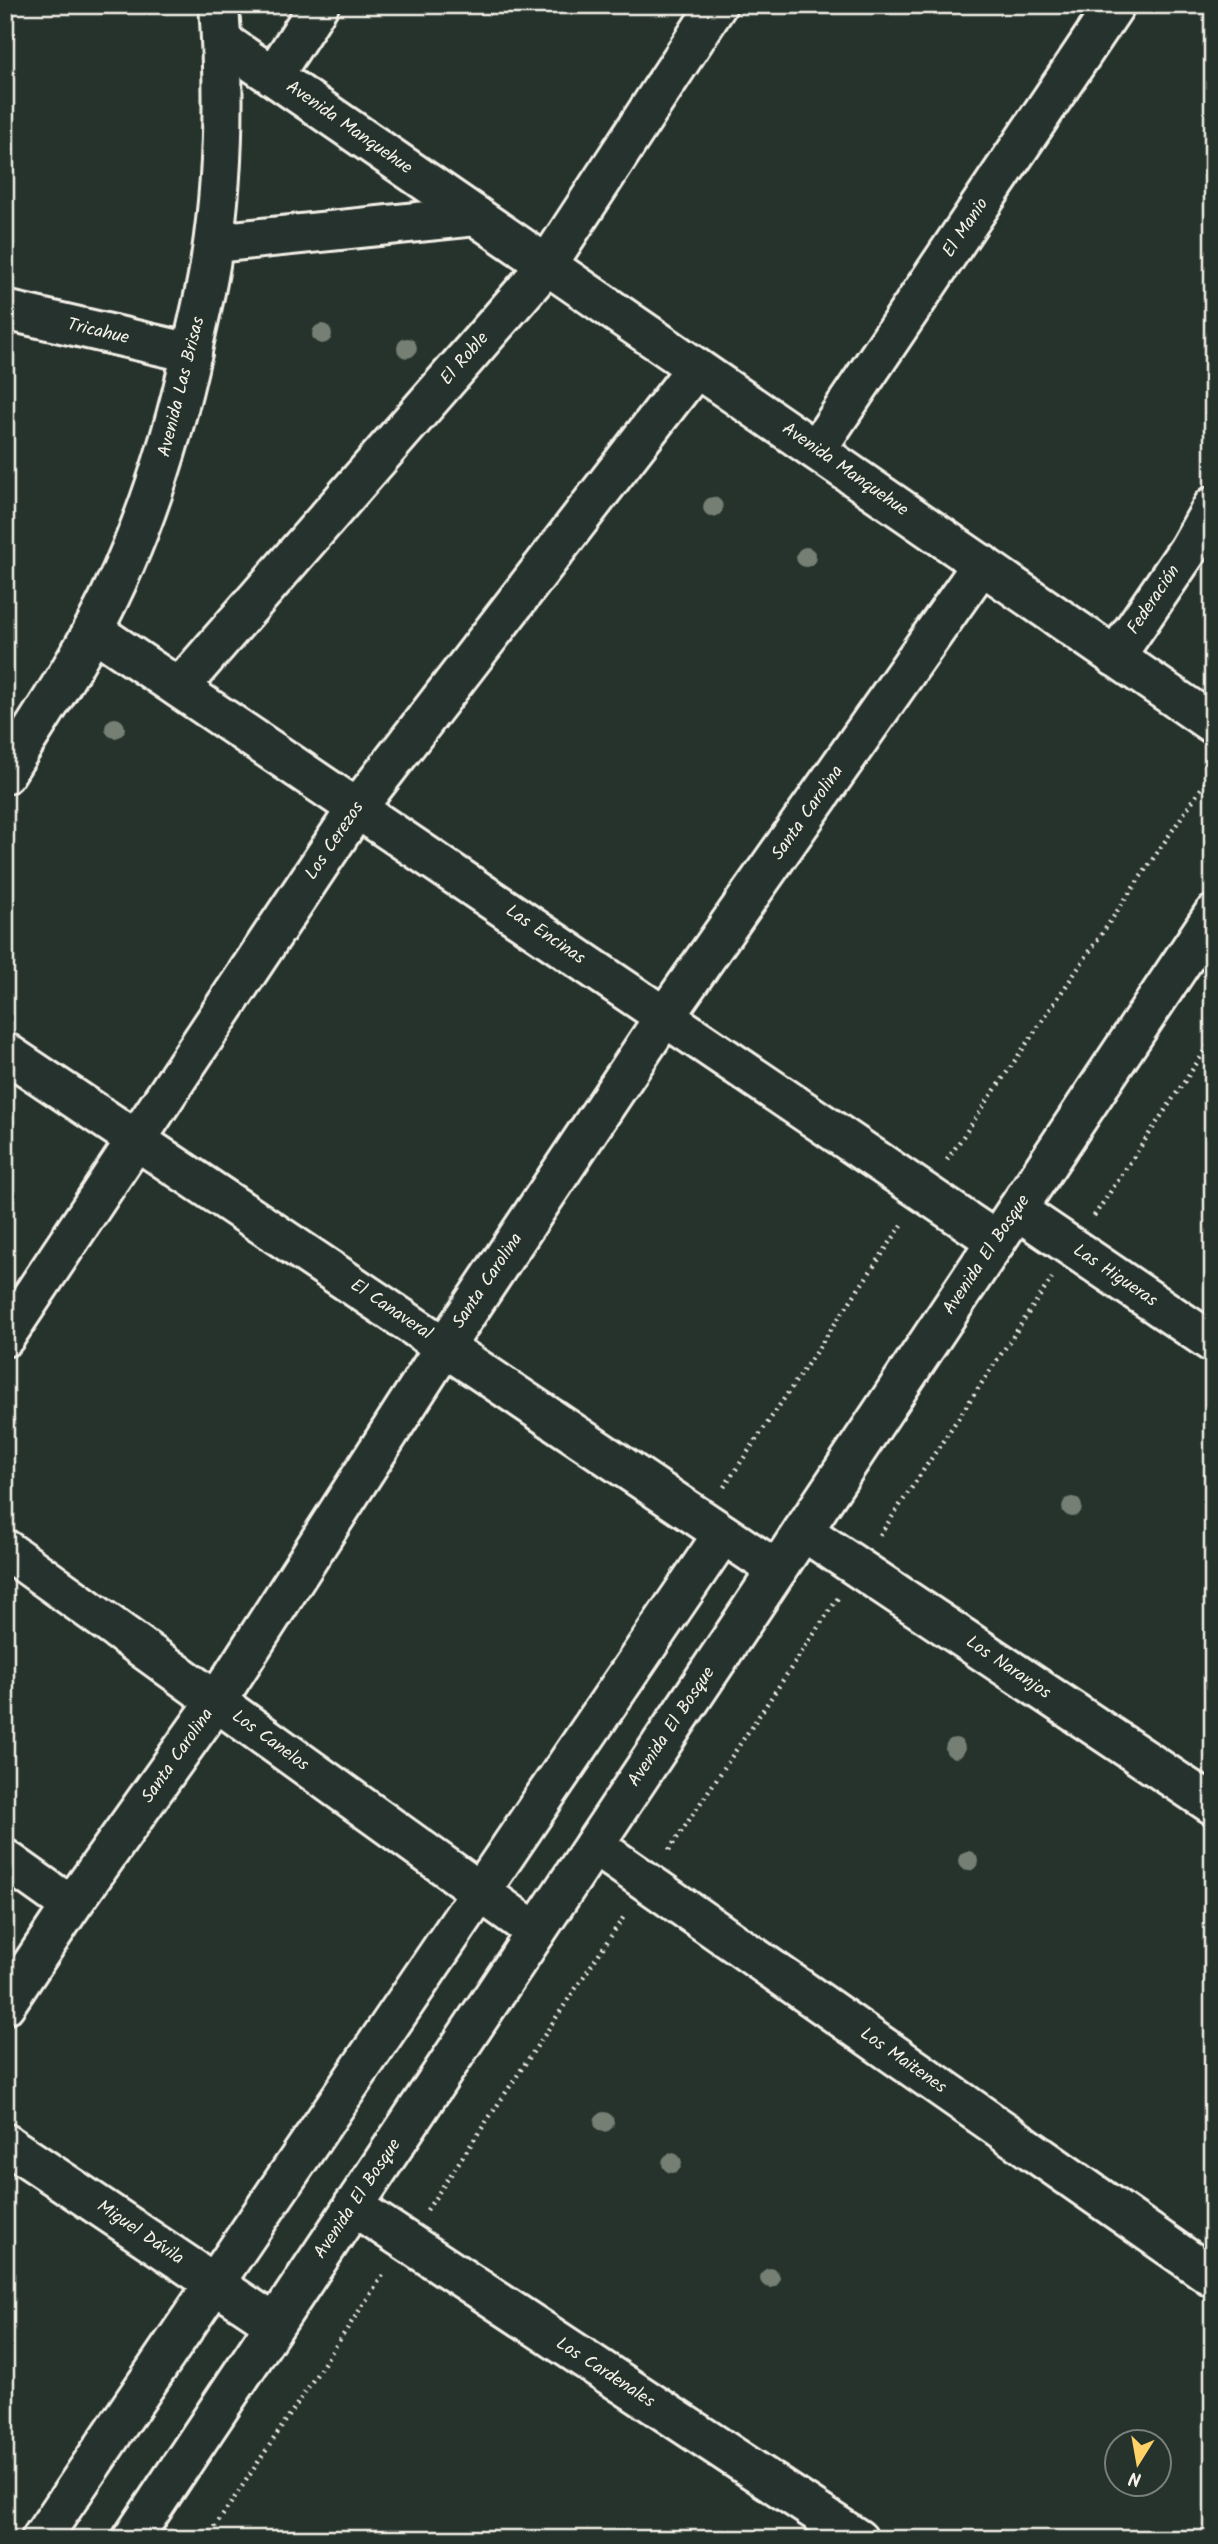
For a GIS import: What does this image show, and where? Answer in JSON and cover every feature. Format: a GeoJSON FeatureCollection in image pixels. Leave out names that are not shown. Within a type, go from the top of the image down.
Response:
{"type":"FeatureCollection","features":[{"type":"Feature","properties":{"kind":"street"},"geometry":{"type":"LineString","coordinates":[[273,76],[319,5]]}},
{"type":"Feature","properties":{"kind":"street","name":"El Roble"},"geometry":{"type":"LineString","coordinates":[[179,688],[547,265],[717,5]]}},
{"type":"Feature","properties":{"kind":"street","name":"El Manio"},"geometry":{"type":"LineString","coordinates":[[817,450],[1115,5]]}},
{"type":"Feature","properties":{"kind":"street","name":"Avenida Manquehue"},"geometry":{"type":"LineString","coordinates":[[220,23],[273,76],[1213,724]]}},
{"type":"Feature","properties":{"kind":"street","name":"Avenida Las Brisas"},"geometry":{"type":"LineString","coordinates":[[5,774],[93,630],[156,485],[183,398],[214,243],[223,114],[220,23]]}},
{"type":"Feature","properties":{"kind":"street"},"geometry":{"type":"LineString","coordinates":[[214,243],[476,216]]}},
{"type":"Feature","properties":{"kind":"street","name":"Tricahue"},"geometry":{"type":"LineString","coordinates":[[5,310],[192,353]]}},
{"type":"Feature","properties":{"kind":"street","name":"Los Cerezos"},"geometry":{"type":"LineString","coordinates":[[5,1337],[357,808],[696,368]]}},
{"type":"Feature","properties":{"kind":"street","name":"Federación"},"geometry":{"type":"LineString","coordinates":[[1115,656],[1188,550],[1213,506]]}},
{"type":"Feature","properties":{"kind":"street","name":"Santa Carolina"},"geometry":{"type":"LineString","coordinates":[[5,2005],[71,1906],[216,1702],[445,1346],[665,1016],[982,564]]}},
{"type":"Feature","properties":{"kind":"street","name":"Las Encinas"},"geometry":{"type":"LineString","coordinates":[[93,630],[665,1016],[1006,1225]]}},
{"type":"Feature","properties":{"kind":"street","name":"Avenida El Bosque"},"geometry":{"type":"LineString","coordinates":[[132,2539],[1213,915]]}},
{"type":"Feature","properties":{"kind":"street","name":"El Canaveral"},"geometry":{"type":"LineString","coordinates":[[5,1052],[777,1570]]}},
{"type":"Feature","properties":{"kind":"street","name":"Las Higueras"},"geometry":{"type":"LineString","coordinates":[[1006,1225],[1073,1248],[1213,1343]]}},
{"type":"Feature","properties":{"kind":"street","name":"Los Naranjos"},"geometry":{"type":"LineString","coordinates":[[803,1531],[1213,1805]]}},
{"type":"Feature","properties":{"kind":"street"},"geometry":{"type":"LineString","coordinates":[[41,2539],[216,2284],[478,1891],[723,1534]]}},
{"type":"Feature","properties":{"kind":"street","name":"Los Canelos"},"geometry":{"type":"LineString","coordinates":[[5,1549],[536,1932]]}},
{"type":"Feature","properties":{"kind":"street","name":"Los Maitenes"},"geometry":{"type":"LineString","coordinates":[[594,1845],[1213,2277]]}},
{"type":"Feature","properties":{"kind":"street"},"geometry":{"type":"LineString","coordinates":[[5,1859],[71,1906]]}},
{"type":"Feature","properties":{"kind":"street","name":"Miguel Dávila"},"geometry":{"type":"LineString","coordinates":[[5,2143],[275,2324]]}},
{"type":"Feature","properties":{"kind":"street","name":"Los Cardenales"},"geometry":{"type":"LineString","coordinates":[[353,2206],[858,2539]]}},
{"type":"Feature","properties":{"kind":"path"},"geometry":{"type":"LineString","coordinates":[[207,2539],[1213,1039]]}}]}
